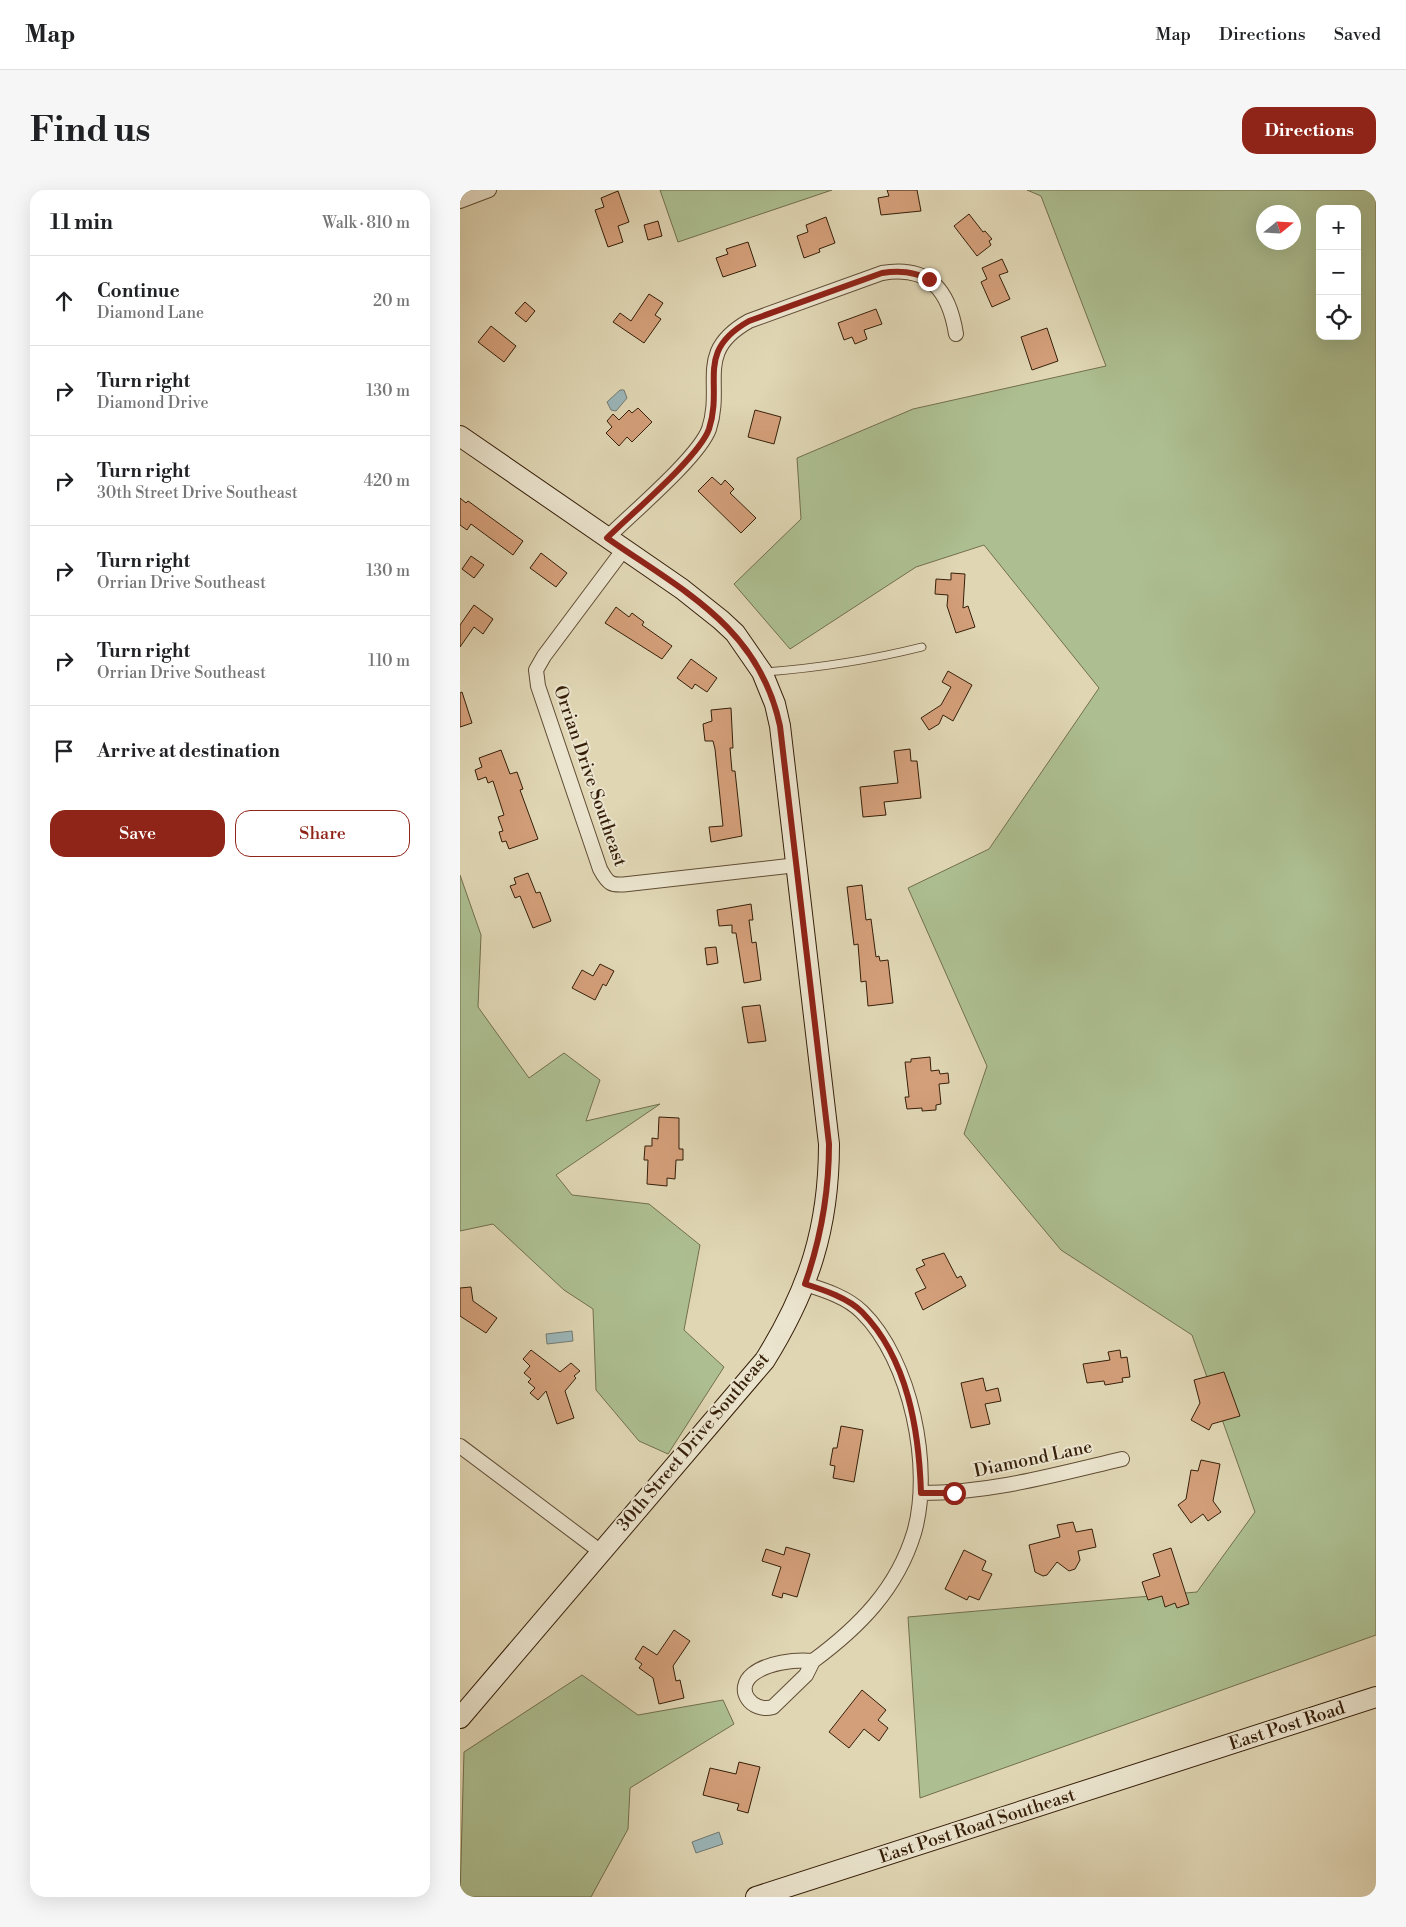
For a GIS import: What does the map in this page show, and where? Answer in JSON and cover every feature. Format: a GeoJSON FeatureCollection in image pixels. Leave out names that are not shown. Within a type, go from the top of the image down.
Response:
{"type":"FeatureCollection","features":[{"type":"Feature","properties":{"kind":"main road","name":"30th Street Drive Southeast"},"geometry":{"type":"LineString","coordinates":[[460,436],[682,589],[735,633],[762,672],[775,704],[780,726],[829,1144],[824,1212],[812,1264],[805,1284],[781,1334],[747,1383],[460,1718]]}},
{"type":"Feature","properties":{"kind":"main road","name":"East Post Road"},"geometry":{"type":"LineString","coordinates":[[1198,1755],[1376,1697]]}},
{"type":"Feature","properties":{"kind":"main road","name":"East Post Road Southeast"},"geometry":{"type":"LineString","coordinates":[[756,1897],[1198,1755]]}},
{"type":"Feature","properties":{"kind":"street"},"geometry":{"type":"LineString","coordinates":[[460,200],[489,190]]}},
{"type":"Feature","properties":{"kind":"street"},"geometry":{"type":"LineString","coordinates":[[607,538],[699,448],[709,428],[716,357],[732,330],[758,318],[882,273],[896,271],[913,272],[929,279],[942,292],[953,311],[956,334]]}},
{"type":"Feature","properties":{"kind":"street","name":"Orrian Drive Southeast"},"geometry":{"type":"LineString","coordinates":[[624,549],[544,656],[536,670],[538,686],[600,869],[606,881],[615,885],[628,884],[797,865]]}},
{"type":"Feature","properties":{"kind":"street"},"geometry":{"type":"LineString","coordinates":[[805,1284],[830,1291],[862,1311],[886,1343],[903,1384],[916,1427],[921,1493],[914,1533],[896,1573],[875,1607],[843,1639],[813,1661],[806,1675],[773,1707],[766,1709],[758,1708],[751,1704],[746,1697],[745,1689],[752,1674],[761,1669],[798,1660],[813,1661]]}},
{"type":"Feature","properties":{"kind":"street"},"geometry":{"type":"LineString","coordinates":[[460,1446],[601,1552]]}},
{"type":"Feature","properties":{"kind":"street","name":"Diamond Lane"},"geometry":{"type":"LineString","coordinates":[[921,1493],[954,1493],[1010,1486],[1122,1459]]}},
{"type":"Feature","properties":{"kind":"lane"},"geometry":{"type":"LineString","coordinates":[[762,672],[836,664],[890,655],[922,647]]}},
{"type":"Feature","properties":{"kind":"green space"},"geometry":{"type":"Polygon","coordinates":[[[660,190],[832,190],[678,242],[660,190]]]}},
{"type":"Feature","properties":{"kind":"green space"},"geometry":{"type":"Polygon","coordinates":[[[1027,190],[1376,190],[1376,1635],[920,1798],[908,1617],[1197,1592],[1255,1512],[1192,1335],[1061,1250],[964,1134],[987,1066],[908,888],[989,849],[1099,688],[984,545],[916,567],[790,649],[734,584],[801,519],[797,458],[913,409],[1106,366],[1041,196],[1027,190]]]}},
{"type":"Feature","properties":{"kind":"green space"},"geometry":{"type":"Polygon","coordinates":[[[460,875],[481,935],[478,1007],[529,1078],[564,1053],[600,1080],[586,1121],[660,1104],[556,1175],[572,1195],[649,1204],[700,1245],[684,1330],[724,1367],[668,1454],[639,1441],[596,1390],[593,1309],[564,1290],[493,1224],[460,1231],[460,875]]]}},
{"type":"Feature","properties":{"kind":"green space"},"geometry":{"type":"Polygon","coordinates":[[[582,1675],[638,1715],[723,1700],[734,1724],[630,1788],[628,1829],[591,1897],[460,1897],[464,1752],[582,1675]]]}},
{"type":"Feature","properties":{"kind":"water"},"geometry":{"type":"Polygon","coordinates":[[[620,390],[624,390],[627,398],[616,411],[611,410],[607,402],[620,390]]]}},
{"type":"Feature","properties":{"kind":"water"},"geometry":{"type":"Polygon","coordinates":[[[572,1331],[573,1341],[547,1344],[546,1334],[572,1331]]]}},
{"type":"Feature","properties":{"kind":"water"},"geometry":{"type":"Polygon","coordinates":[[[719,1832],[723,1844],[696,1853],[692,1842],[719,1832]]]}},
{"type":"Feature","properties":{"kind":"building"},"geometry":{"type":"Polygon","coordinates":[[[887,190],[917,190],[921,211],[881,215],[878,198],[889,196],[887,190]]]}},
{"type":"Feature","properties":{"kind":"building"},"geometry":{"type":"Polygon","coordinates":[[[618,191],[629,222],[618,226],[623,242],[608,247],[595,210],[604,207],[601,198],[618,191]]]}},
{"type":"Feature","properties":{"kind":"building"},"geometry":{"type":"Polygon","coordinates":[[[969,214],[983,232],[985,231],[992,239],[989,241],[991,245],[977,256],[954,226],[969,214]]]}},
{"type":"Feature","properties":{"kind":"building"},"geometry":{"type":"Polygon","coordinates":[[[826,217],[835,243],[819,249],[820,252],[804,258],[797,236],[808,232],[806,225],[826,217]]]}},
{"type":"Feature","properties":{"kind":"building"},"geometry":{"type":"Polygon","coordinates":[[[658,221],[662,236],[648,240],[644,225],[658,221]]]}},
{"type":"Feature","properties":{"kind":"building"},"geometry":{"type":"Polygon","coordinates":[[[748,242],[756,266],[723,277],[716,258],[728,254],[726,249],[748,242]]]}},
{"type":"Feature","properties":{"kind":"building"},"geometry":{"type":"Polygon","coordinates":[[[1002,259],[1008,272],[999,275],[1010,299],[992,307],[981,282],[987,279],[982,268],[1002,259]]]}},
{"type":"Feature","properties":{"kind":"building"},"geometry":{"type":"Polygon","coordinates":[[[649,294],[663,303],[655,315],[661,319],[644,343],[613,322],[620,313],[631,321],[649,294]]]}},
{"type":"Feature","properties":{"kind":"building"},"geometry":{"type":"Polygon","coordinates":[[[525,302],[535,311],[526,322],[515,313],[525,302]]]}},
{"type":"Feature","properties":{"kind":"building"},"geometry":{"type":"Polygon","coordinates":[[[876,309],[882,324],[864,330],[867,339],[855,344],[852,337],[844,340],[838,323],[876,309]]]}},
{"type":"Feature","properties":{"kind":"building"},"geometry":{"type":"Polygon","coordinates":[[[491,326],[516,346],[504,362],[478,342],[491,326]]]}},
{"type":"Feature","properties":{"kind":"building"},"geometry":{"type":"Polygon","coordinates":[[[1047,328],[1058,361],[1032,370],[1021,337],[1047,328]]]}},
{"type":"Feature","properties":{"kind":"building"},"geometry":{"type":"Polygon","coordinates":[[[638,408],[652,422],[632,442],[627,437],[619,446],[606,433],[612,427],[607,421],[613,414],[619,420],[629,410],[632,413],[638,408]]]}},
{"type":"Feature","properties":{"kind":"building"},"geometry":{"type":"Polygon","coordinates":[[[755,410],[781,417],[774,444],[748,437],[755,410]]]}},
{"type":"Feature","properties":{"kind":"building"},"geometry":{"type":"Polygon","coordinates":[[[712,477],[721,485],[725,480],[734,489],[730,493],[756,518],[741,533],[698,491],[712,477]]]}},
{"type":"Feature","properties":{"kind":"building"},"geometry":{"type":"Polygon","coordinates":[[[460,498],[466,503],[468,501],[523,541],[513,555],[471,524],[467,530],[460,525],[460,498]]]}},
{"type":"Feature","properties":{"kind":"building"},"geometry":{"type":"Polygon","coordinates":[[[541,553],[567,573],[556,587],[530,568],[541,553]]]}},
{"type":"Feature","properties":{"kind":"building"},"geometry":{"type":"Polygon","coordinates":[[[471,556],[484,565],[474,578],[462,569],[471,556]]]}},
{"type":"Feature","properties":{"kind":"building"},"geometry":{"type":"Polygon","coordinates":[[[951,573],[965,574],[963,608],[968,606],[975,627],[956,633],[947,606],[948,595],[935,594],[936,579],[951,580],[951,573]]]}},
{"type":"Feature","properties":{"kind":"building"},"geometry":{"type":"Polygon","coordinates":[[[474,605],[493,619],[483,634],[474,627],[460,647],[460,625],[474,605]]]}},
{"type":"Feature","properties":{"kind":"building"},"geometry":{"type":"Polygon","coordinates":[[[616,607],[629,617],[632,613],[644,622],[642,625],[672,646],[662,659],[605,623],[616,607]]]}},
{"type":"Feature","properties":{"kind":"building"},"geometry":{"type":"Polygon","coordinates":[[[691,659],[717,678],[707,692],[695,684],[692,689],[677,678],[691,659]]]}},
{"type":"Feature","properties":{"kind":"building"},"geometry":{"type":"Polygon","coordinates":[[[948,671],[972,685],[953,721],[943,715],[939,724],[929,730],[921,718],[941,705],[951,687],[942,682],[948,671]]]}},
{"type":"Feature","properties":{"kind":"building"},"geometry":{"type":"Polygon","coordinates":[[[462,692],[472,723],[460,727],[460,693],[462,692]]]}},
{"type":"Feature","properties":{"kind":"building"},"geometry":{"type":"Polygon","coordinates":[[[731,708],[733,748],[730,748],[732,771],[735,771],[742,836],[711,842],[709,827],[723,826],[715,749],[713,741],[705,741],[703,724],[712,721],[711,710],[731,708]]]}},
{"type":"Feature","properties":{"kind":"building"},"geometry":{"type":"Polygon","coordinates":[[[910,749],[911,761],[917,761],[921,798],[884,802],[886,815],[863,817],[860,787],[898,783],[894,751],[910,749]]]}},
{"type":"Feature","properties":{"kind":"building"},"geometry":{"type":"Polygon","coordinates":[[[501,750],[510,774],[517,772],[523,789],[520,790],[538,839],[509,849],[506,841],[502,842],[499,832],[503,831],[498,817],[504,815],[493,781],[488,783],[486,777],[478,780],[475,770],[482,767],[479,758],[501,750]]]}},
{"type":"Feature","properties":{"kind":"building"},"geometry":{"type":"Polygon","coordinates":[[[528,873],[536,893],[540,892],[551,921],[533,928],[520,896],[515,898],[510,886],[516,884],[514,878],[528,873]]]}},
{"type":"Feature","properties":{"kind":"building"},"geometry":{"type":"Polygon","coordinates":[[[862,885],[866,920],[871,919],[876,957],[879,956],[880,961],[888,960],[893,1003],[868,1006],[866,981],[861,982],[858,944],[854,945],[847,887],[862,885]]]}},
{"type":"Feature","properties":{"kind":"building"},"geometry":{"type":"Polygon","coordinates":[[[751,904],[753,920],[749,920],[752,943],[756,942],[761,980],[744,983],[736,933],[732,933],[732,925],[719,926],[717,910],[751,904]]]}},
{"type":"Feature","properties":{"kind":"building"},"geometry":{"type":"Polygon","coordinates":[[[716,947],[718,963],[707,965],[705,948],[716,947]]]}},
{"type":"Feature","properties":{"kind":"building"},"geometry":{"type":"Polygon","coordinates":[[[600,964],[614,971],[606,986],[603,984],[595,1000],[572,988],[582,970],[593,976],[600,964]]]}},
{"type":"Feature","properties":{"kind":"building"},"geometry":{"type":"Polygon","coordinates":[[[760,1005],[766,1041],[748,1043],[742,1007],[760,1005]]]}},
{"type":"Feature","properties":{"kind":"building"},"geometry":{"type":"Polygon","coordinates":[[[930,1057],[931,1071],[939,1070],[940,1074],[948,1073],[949,1083],[939,1084],[941,1104],[936,1105],[936,1110],[922,1111],[922,1108],[907,1109],[905,1097],[909,1097],[905,1062],[911,1062],[911,1059],[930,1057]]]}},
{"type":"Feature","properties":{"kind":"building"},"geometry":{"type":"Polygon","coordinates":[[[659,1117],[679,1118],[679,1149],[683,1149],[683,1160],[676,1160],[675,1179],[667,1178],[667,1186],[647,1184],[648,1160],[644,1160],[645,1146],[652,1146],[652,1138],[658,1139],[659,1117]]]}},
{"type":"Feature","properties":{"kind":"building"},"geometry":{"type":"Polygon","coordinates":[[[944,1253],[957,1278],[961,1276],[966,1286],[923,1310],[915,1293],[926,1288],[916,1269],[925,1265],[922,1260],[944,1253]]]}},
{"type":"Feature","properties":{"kind":"building"},"geometry":{"type":"Polygon","coordinates":[[[471,1287],[473,1301],[497,1318],[486,1333],[460,1316],[460,1288],[471,1287]]]}},
{"type":"Feature","properties":{"kind":"building"},"geometry":{"type":"Polygon","coordinates":[[[531,1350],[560,1372],[571,1363],[580,1371],[574,1376],[576,1378],[565,1391],[574,1418],[557,1424],[546,1391],[538,1400],[530,1393],[535,1388],[528,1382],[531,1379],[524,1373],[530,1366],[523,1359],[531,1350]]]}},
{"type":"Feature","properties":{"kind":"building"},"geometry":{"type":"Polygon","coordinates":[[[1120,1350],[1121,1358],[1127,1357],[1130,1377],[1122,1378],[1123,1382],[1105,1385],[1104,1381],[1087,1383],[1083,1364],[1110,1360],[1108,1352],[1120,1350]]]}},
{"type":"Feature","properties":{"kind":"building"},"geometry":{"type":"Polygon","coordinates":[[[1224,1372],[1240,1416],[1212,1424],[1209,1430],[1191,1420],[1200,1403],[1194,1380],[1224,1372]]]}},
{"type":"Feature","properties":{"kind":"building"},"geometry":{"type":"Polygon","coordinates":[[[983,1378],[986,1391],[998,1388],[1001,1401],[985,1404],[990,1424],[971,1428],[961,1383],[983,1378]]]}},
{"type":"Feature","properties":{"kind":"building"},"geometry":{"type":"Polygon","coordinates":[[[841,1426],[863,1430],[854,1482],[833,1478],[835,1466],[830,1465],[833,1448],[837,1448],[841,1426]]]}},
{"type":"Feature","properties":{"kind":"building"},"geometry":{"type":"Polygon","coordinates":[[[1201,1460],[1220,1464],[1213,1501],[1221,1512],[1208,1521],[1203,1514],[1191,1523],[1178,1505],[1186,1499],[1191,1470],[1198,1471],[1201,1460]]]}},
{"type":"Feature","properties":{"kind":"building"},"geometry":{"type":"Polygon","coordinates":[[[1073,1522],[1076,1532],[1092,1529],[1096,1547],[1078,1551],[1080,1560],[1075,1569],[1069,1571],[1057,1562],[1047,1575],[1043,1576],[1035,1572],[1029,1545],[1060,1537],[1057,1525],[1073,1522]]]}},
{"type":"Feature","properties":{"kind":"building"},"geometry":{"type":"Polygon","coordinates":[[[786,1547],[810,1554],[797,1597],[783,1593],[782,1598],[772,1595],[781,1567],[762,1561],[766,1549],[784,1555],[786,1547]]]}},
{"type":"Feature","properties":{"kind":"building"},"geometry":{"type":"Polygon","coordinates":[[[1171,1548],[1189,1604],[1177,1608],[1175,1603],[1165,1607],[1162,1596],[1148,1600],[1142,1582],[1160,1576],[1153,1554],[1171,1548]]]}},
{"type":"Feature","properties":{"kind":"building"},"geometry":{"type":"Polygon","coordinates":[[[964,1550],[986,1561],[982,1570],[992,1574],[979,1600],[969,1596],[967,1600],[945,1589],[964,1550]]]}},
{"type":"Feature","properties":{"kind":"building"},"geometry":{"type":"Polygon","coordinates":[[[674,1630],[690,1641],[673,1666],[676,1681],[680,1680],[684,1698],[659,1704],[653,1678],[639,1668],[642,1664],[635,1659],[643,1646],[657,1655],[674,1630]]]}},
{"type":"Feature","properties":{"kind":"building"},"geometry":{"type":"Polygon","coordinates":[[[862,1690],[886,1710],[878,1720],[888,1728],[879,1741],[864,1729],[849,1748],[829,1732],[862,1690]]]}},
{"type":"Feature","properties":{"kind":"building"},"geometry":{"type":"Polygon","coordinates":[[[739,1762],[760,1767],[748,1813],[737,1810],[739,1804],[703,1795],[710,1768],[736,1774],[739,1762]]]}},
{"type":"Feature","properties":{"kind":"route"},"geometry":{"type":"LineString","coordinates":[[929,279],[913,272],[896,271],[882,273],[749,321],[732,330],[722,343],[716,357],[709,428],[699,448],[607,538],[682,589],[735,633],[762,672],[771,692],[780,726],[827,1112],[829,1144],[829,1171],[824,1212],[819,1238],[805,1284],[830,1291],[862,1311],[886,1343],[903,1384],[916,1427],[921,1493],[954,1493]]}}]}
